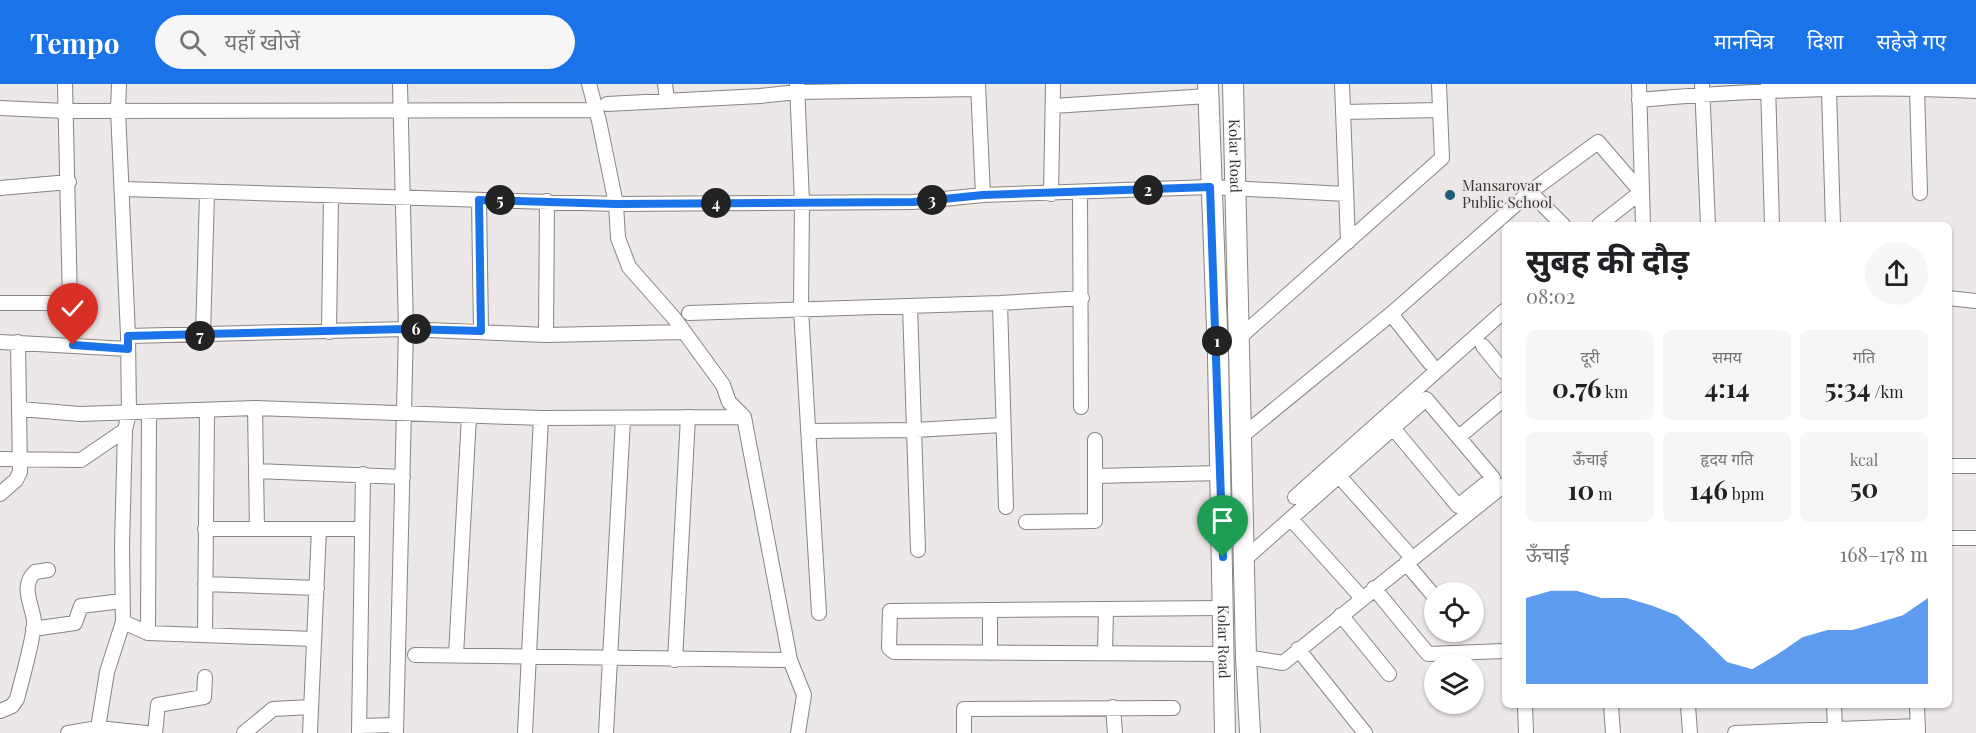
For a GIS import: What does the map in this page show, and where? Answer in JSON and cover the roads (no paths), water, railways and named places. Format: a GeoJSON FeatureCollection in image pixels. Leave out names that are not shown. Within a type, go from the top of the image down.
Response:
{"type":"FeatureCollection","features":[{"type":"Feature","properties":{"kind":"main road","name":"Kolar Road"},"geometry":{"type":"LineString","coordinates":[[1233,84],[1246,657],[1250,733]]}},
{"type":"Feature","properties":{"kind":"main road","name":"Kolar Road"},"geometry":{"type":"LineString","coordinates":[[1208,90],[1221,473],[1225,733]]}},
{"type":"Feature","properties":{"kind":"street"},"geometry":{"type":"LineString","coordinates":[[0,303],[70,303],[65,84]]}},
{"type":"Feature","properties":{"kind":"street"},"geometry":{"type":"LineString","coordinates":[[98,728],[107,672],[123,622],[125,430],[129,413],[123,189],[117,110],[119,84]]}},
{"type":"Feature","properties":{"kind":"street"},"geometry":{"type":"LineString","coordinates":[[363,474],[359,729],[396,729],[403,477],[402,412],[406,329],[400,84]]}},
{"type":"Feature","properties":{"kind":"street"},"geometry":{"type":"LineString","coordinates":[[589,84],[601,107],[616,204],[618,238],[629,267],[683,332],[723,385],[729,402],[744,417],[790,660],[804,694],[798,733]]}},
{"type":"Feature","properties":{"kind":"street"},"geometry":{"type":"LineString","coordinates":[[665,84],[667,100]]}},
{"type":"Feature","properties":{"kind":"street"},"geometry":{"type":"LineString","coordinates":[[1051,194],[1053,84]]}},
{"type":"Feature","properties":{"kind":"street"},"geometry":{"type":"LineString","coordinates":[[1342,84],[1348,242]]}},
{"type":"Feature","properties":{"kind":"street"},"geometry":{"type":"LineString","coordinates":[[1240,337],[1442,158],[1439,84]]}},
{"type":"Feature","properties":{"kind":"street"},"geometry":{"type":"LineString","coordinates":[[1639,84],[1642,222]]}},
{"type":"Feature","properties":{"kind":"street"},"geometry":{"type":"LineString","coordinates":[[0,108],[65,111],[601,107],[759,90],[978,87],[983,195]]}},
{"type":"Feature","properties":{"kind":"street"},"geometry":{"type":"LineString","coordinates":[[797,88],[802,202],[801,309],[819,613]]}},
{"type":"Feature","properties":{"kind":"street"},"geometry":{"type":"LineString","coordinates":[[1768,88],[1772,222]]}},
{"type":"Feature","properties":{"kind":"street"},"geometry":{"type":"LineString","coordinates":[[1639,100],[1702,89],[1917,88],[1976,91]]}},
{"type":"Feature","properties":{"kind":"street"},"geometry":{"type":"LineString","coordinates":[[1917,88],[1920,193]]}},
{"type":"Feature","properties":{"kind":"street"},"geometry":{"type":"LineString","coordinates":[[1702,89],[1708,222]]}},
{"type":"Feature","properties":{"kind":"street"},"geometry":{"type":"LineString","coordinates":[[1053,106],[1208,90]]}},
{"type":"Feature","properties":{"kind":"street"},"geometry":{"type":"LineString","coordinates":[[1829,90],[1833,222]]}},
{"type":"Feature","properties":{"kind":"street"},"geometry":{"type":"LineString","coordinates":[[1343,112],[1440,110]]}},
{"type":"Feature","properties":{"kind":"street"},"geometry":{"type":"LineString","coordinates":[[1242,436],[1391,314],[1530,192],[1598,142],[1641,192]]}},
{"type":"Feature","properties":{"kind":"street"},"geometry":{"type":"LineString","coordinates":[[0,188],[69,182]]}},
{"type":"Feature","properties":{"kind":"street"},"geometry":{"type":"LineString","coordinates":[[123,189],[616,204],[914,202],[983,195],[1210,187],[1346,194]]}},
{"type":"Feature","properties":{"kind":"street"},"geometry":{"type":"LineString","coordinates":[[1530,192],[1560,222]]}},
{"type":"Feature","properties":{"kind":"street"},"geometry":{"type":"LineString","coordinates":[[1603,222],[1641,192]]}},
{"type":"Feature","properties":{"kind":"street"},"geometry":{"type":"LineString","coordinates":[[203,336],[207,193]]}},
{"type":"Feature","properties":{"kind":"street"},"geometry":{"type":"LineString","coordinates":[[1080,193],[1081,407]]}},
{"type":"Feature","properties":{"kind":"street"},"geometry":{"type":"LineString","coordinates":[[329,332],[331,197]]}},
{"type":"Feature","properties":{"kind":"street"},"geometry":{"type":"LineString","coordinates":[[479,200],[481,331]]}},
{"type":"Feature","properties":{"kind":"street"},"geometry":{"type":"LineString","coordinates":[[546,335],[547,201]]}},
{"type":"Feature","properties":{"kind":"street"},"geometry":{"type":"LineString","coordinates":[[689,313],[1000,303],[1082,298]]}},
{"type":"Feature","properties":{"kind":"street"},"geometry":{"type":"LineString","coordinates":[[1952,298],[1976,301]]}},
{"type":"Feature","properties":{"kind":"street"},"geometry":{"type":"LineString","coordinates":[[1000,303],[1006,507]]}},
{"type":"Feature","properties":{"kind":"street"},"geometry":{"type":"LineString","coordinates":[[910,306],[918,550]]}},
{"type":"Feature","properties":{"kind":"street"},"geometry":{"type":"LineString","coordinates":[[1295,496],[1502,313]]}},
{"type":"Feature","properties":{"kind":"street"},"geometry":{"type":"LineString","coordinates":[[1391,314],[1430,363]]}},
{"type":"Feature","properties":{"kind":"street"},"geometry":{"type":"LineString","coordinates":[[0,342],[128,342],[203,336],[406,329],[546,335],[683,332]]}},
{"type":"Feature","properties":{"kind":"street"},"geometry":{"type":"LineString","coordinates":[[0,494],[19,476],[18,342]]}},
{"type":"Feature","properties":{"kind":"street"},"geometry":{"type":"LineString","coordinates":[[1483,346],[1502,370]]}},
{"type":"Feature","properties":{"kind":"street"},"geometry":{"type":"LineString","coordinates":[[1245,559],[1291,519],[1393,428],[1426,399],[1460,436],[1493,478],[1458,506],[1393,428]]}},
{"type":"Feature","properties":{"kind":"street"},"geometry":{"type":"LineString","coordinates":[[1460,436],[1502,401]]}},
{"type":"Feature","properties":{"kind":"street"},"geometry":{"type":"LineString","coordinates":[[20,409],[80,414],[255,408],[541,418],[744,417]]}},
{"type":"Feature","properties":{"kind":"street"},"geometry":{"type":"LineString","coordinates":[[255,408],[257,529]]}},
{"type":"Feature","properties":{"kind":"street"},"geometry":{"type":"LineString","coordinates":[[204,635],[207,411]]}},
{"type":"Feature","properties":{"kind":"street"},"geometry":{"type":"LineString","coordinates":[[148,633],[149,413]]}},
{"type":"Feature","properties":{"kind":"street"},"geometry":{"type":"LineString","coordinates":[[456,655],[469,416]]}},
{"type":"Feature","properties":{"kind":"street"},"geometry":{"type":"LineString","coordinates":[[675,660],[688,417]]}},
{"type":"Feature","properties":{"kind":"street"},"geometry":{"type":"LineString","coordinates":[[525,733],[541,418]]}},
{"type":"Feature","properties":{"kind":"street"},"geometry":{"type":"LineString","coordinates":[[606,733],[623,419]]}},
{"type":"Feature","properties":{"kind":"street"},"geometry":{"type":"LineString","coordinates":[[810,431],[915,430],[1002,425]]}},
{"type":"Feature","properties":{"kind":"street"},"geometry":{"type":"LineString","coordinates":[[0,459],[81,460],[125,430]]}},
{"type":"Feature","properties":{"kind":"street"},"geometry":{"type":"LineString","coordinates":[[1026,522],[1095,521],[1095,441]]}},
{"type":"Feature","properties":{"kind":"street"},"geometry":{"type":"LineString","coordinates":[[1952,466],[1976,466]]}},
{"type":"Feature","properties":{"kind":"street"},"geometry":{"type":"LineString","coordinates":[[256,471],[403,477]]}},
{"type":"Feature","properties":{"kind":"street"},"geometry":{"type":"LineString","coordinates":[[1095,476],[1221,473]]}},
{"type":"Feature","properties":{"kind":"street"},"geometry":{"type":"LineString","coordinates":[[1339,476],[1424,582]]}},
{"type":"Feature","properties":{"kind":"street"},"geometry":{"type":"LineString","coordinates":[[1246,657],[1283,663],[1374,588],[1406,557],[1502,486]]}},
{"type":"Feature","properties":{"kind":"street"},"geometry":{"type":"LineString","coordinates":[[1291,519],[1362,598]]}},
{"type":"Feature","properties":{"kind":"street"},"geometry":{"type":"LineString","coordinates":[[205,529],[362,529]]}},
{"type":"Feature","properties":{"kind":"street"},"geometry":{"type":"LineString","coordinates":[[310,733],[319,529]]}},
{"type":"Feature","properties":{"kind":"street"},"geometry":{"type":"LineString","coordinates":[[1952,538],[1976,538]]}},
{"type":"Feature","properties":{"kind":"street"},"geometry":{"type":"LineString","coordinates":[[0,711],[12,706],[17,699],[33,629],[28,585],[35,572],[48,570]]}},
{"type":"Feature","properties":{"kind":"street"},"geometry":{"type":"LineString","coordinates":[[205,584],[316,588]]}},
{"type":"Feature","properties":{"kind":"street"},"geometry":{"type":"LineString","coordinates":[[1374,588],[1428,654],[1502,651]]}},
{"type":"Feature","properties":{"kind":"street"},"geometry":{"type":"LineString","coordinates":[[33,629],[75,623],[81,606],[122,601]]}},
{"type":"Feature","properties":{"kind":"street"},"geometry":{"type":"LineString","coordinates":[[1222,608],[889,611],[889,648],[894,652],[1222,654]]}},
{"type":"Feature","properties":{"kind":"street"},"geometry":{"type":"LineString","coordinates":[[990,610],[990,653]]}},
{"type":"Feature","properties":{"kind":"street"},"geometry":{"type":"LineString","coordinates":[[1105,652],[1106,610]]}},
{"type":"Feature","properties":{"kind":"street"},"geometry":{"type":"LineString","coordinates":[[1341,615],[1389,674]]}},
{"type":"Feature","properties":{"kind":"street"},"geometry":{"type":"LineString","coordinates":[[123,622],[148,633],[314,639]]}},
{"type":"Feature","properties":{"kind":"street"},"geometry":{"type":"LineString","coordinates":[[1298,649],[1365,733]]}},
{"type":"Feature","properties":{"kind":"street"},"geometry":{"type":"LineString","coordinates":[[415,655],[790,660]]}},
{"type":"Feature","properties":{"kind":"street"},"geometry":{"type":"LineString","coordinates":[[155,733],[158,705],[204,698],[205,677]]}},
{"type":"Feature","properties":{"kind":"street"},"geometry":{"type":"LineString","coordinates":[[244,733],[273,709],[311,706]]}},
{"type":"Feature","properties":{"kind":"street"},"geometry":{"type":"LineString","coordinates":[[1113,707],[1115,733]]}},
{"type":"Feature","properties":{"kind":"street"},"geometry":{"type":"LineString","coordinates":[[964,733],[964,709],[1173,708]]}},
{"type":"Feature","properties":{"kind":"street"},"geometry":{"type":"LineString","coordinates":[[1525,708],[1526,733]]}},
{"type":"Feature","properties":{"kind":"street"},"geometry":{"type":"LineString","coordinates":[[1611,708],[1613,733]]}},
{"type":"Feature","properties":{"kind":"street"},"geometry":{"type":"LineString","coordinates":[[1688,708],[1690,733]]}},
{"type":"Feature","properties":{"kind":"street"},"geometry":{"type":"LineString","coordinates":[[1834,708],[1835,729]]}},
{"type":"Feature","properties":{"kind":"street"},"geometry":{"type":"LineString","coordinates":[[1735,733],[1835,729],[1918,730],[1917,708]]}},
{"type":"Feature","properties":{"kind":"street"},"geometry":{"type":"LineString","coordinates":[[68,733],[98,728],[146,733]]}},
{"type":"Feature","properties":{"kind":"place","name":"Mansarovar Public School"},"geometry":{"type":"Point","coordinates":[1450,195]}}]}
